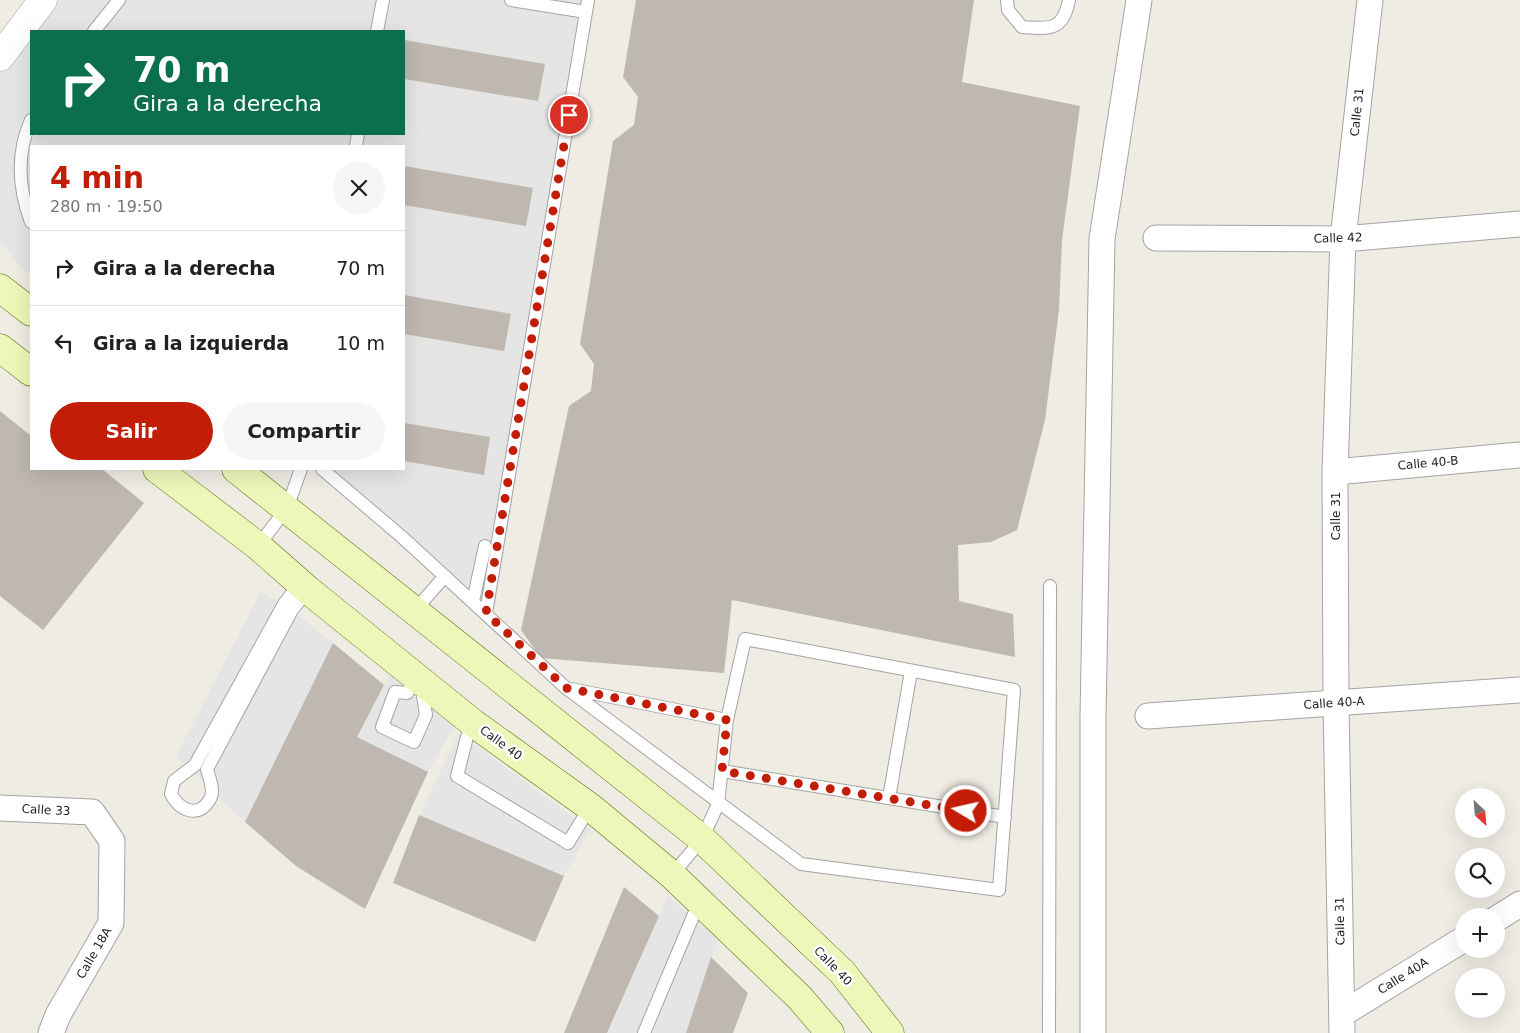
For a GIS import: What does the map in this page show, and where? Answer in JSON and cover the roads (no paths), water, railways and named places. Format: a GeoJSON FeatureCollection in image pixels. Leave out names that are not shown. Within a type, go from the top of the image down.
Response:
{"type":"FeatureCollection","features":[{"type":"Feature","properties":{"kind":"main road"},"geometry":{"type":"LineString","coordinates":[[0,288],[30,311]]}},
{"type":"Feature","properties":{"kind":"main road"},"geometry":{"type":"LineString","coordinates":[[0,348],[30,371]]}},
{"type":"Feature","properties":{"kind":"main road","name":"Calle 40"},"geometry":{"type":"LineString","coordinates":[[158,470],[258,546],[304,587],[473,723],[590,807],[672,874],[800,998],[830,1033]]}},
{"type":"Feature","properties":{"kind":"main road","name":"Calle 40"},"geometry":{"type":"LineString","coordinates":[[237,470],[702,839],[842,972],[890,1033]]}},
{"type":"Feature","properties":{"kind":"street"},"geometry":{"type":"LineString","coordinates":[[0,57],[43,0]]}},
{"type":"Feature","properties":{"kind":"street"},"geometry":{"type":"LineString","coordinates":[[1093,1033],[1093,726],[1102,239],[1139,0]]}},
{"type":"Feature","properties":{"kind":"street","name":"Calle 31"},"geometry":{"type":"LineString","coordinates":[[1342,1024],[1336,703],[1336,472],[1343,239],[1370,0]]}},
{"type":"Feature","properties":{"kind":"street","name":"Calle 42"},"geometry":{"type":"LineString","coordinates":[[1156,238],[1343,239],[1520,224]]}},
{"type":"Feature","properties":{"kind":"street","name":"Calle 40-B"},"geometry":{"type":"LineString","coordinates":[[1336,472],[1520,455]]}},
{"type":"Feature","properties":{"kind":"street","name":"Calle 40-A"},"geometry":{"type":"LineString","coordinates":[[1148,716],[1520,690]]}},
{"type":"Feature","properties":{"kind":"street","name":"Calle 33"},"geometry":{"type":"LineString","coordinates":[[0,808],[92,812]]}},
{"type":"Feature","properties":{"kind":"street","name":"Calle 18A"},"geometry":{"type":"LineString","coordinates":[[51,1033],[58,1015],[111,923],[112,841],[92,812]]}},
{"type":"Feature","properties":{"kind":"street"},"geometry":{"type":"LineString","coordinates":[[1505,913],[1520,904]]}},
{"type":"Feature","properties":{"kind":"street","name":"Calle 40A"},"geometry":{"type":"LineString","coordinates":[[1342,1024],[1455,945]]}},
{"type":"Feature","properties":{"kind":"lane"},"geometry":{"type":"LineString","coordinates":[[95,30],[119,0]]}},
{"type":"Feature","properties":{"kind":"lane"},"geometry":{"type":"LineString","coordinates":[[377,30],[383,0]]}},
{"type":"Feature","properties":{"kind":"lane"},"geometry":{"type":"LineString","coordinates":[[486,613],[587,6],[511,0]]}},
{"type":"Feature","properties":{"kind":"lane"},"geometry":{"type":"LineString","coordinates":[[1007,0],[1008,10],[1022,26],[1044,28],[1057,24],[1066,16],[1069,0]]}},
{"type":"Feature","properties":{"kind":"lane"},"geometry":{"type":"LineString","coordinates":[[30,122],[24,135],[20,189],[30,219]]}},
{"type":"Feature","properties":{"kind":"lane"},"geometry":{"type":"LineString","coordinates":[[258,546],[287,508],[301,470]]}},
{"type":"Feature","properties":{"kind":"lane"},"geometry":{"type":"LineString","coordinates":[[323,470],[473,601],[566,688],[718,804],[801,864],[999,890],[1014,690],[745,640],[727,720],[718,804],[702,839],[672,874]]}},
{"type":"Feature","properties":{"kind":"lane"},"geometry":{"type":"LineString","coordinates":[[473,601],[485,546]]}},
{"type":"Feature","properties":{"kind":"lane"},"geometry":{"type":"LineString","coordinates":[[415,610],[445,576]]}},
{"type":"Feature","properties":{"kind":"lane"},"geometry":{"type":"LineString","coordinates":[[1049,1033],[1050,586]]}},
{"type":"Feature","properties":{"kind":"lane"},"geometry":{"type":"LineString","coordinates":[[304,587],[207,769],[212,785],[211,796],[201,808],[187,811],[177,806],[171,794],[174,780],[195,765],[284,604],[304,587]]}},
{"type":"Feature","properties":{"kind":"lane"},"geometry":{"type":"LineString","coordinates":[[889,798],[910,671]]}},
{"type":"Feature","properties":{"kind":"lane"},"geometry":{"type":"LineString","coordinates":[[423,682],[426,715],[414,742],[382,727],[395,692],[407,693],[423,682]]}},
{"type":"Feature","properties":{"kind":"lane"},"geometry":{"type":"LineString","coordinates":[[566,688],[727,720]]}},
{"type":"Feature","properties":{"kind":"lane"},"geometry":{"type":"LineString","coordinates":[[473,723],[466,737],[457,776],[568,843],[590,807]]}},
{"type":"Feature","properties":{"kind":"lane"},"geometry":{"type":"LineString","coordinates":[[722,771],[1005,817]]}},
{"type":"Feature","properties":{"kind":"lane"},"geometry":{"type":"LineString","coordinates":[[644,1033],[694,914],[702,904]]}}]}
